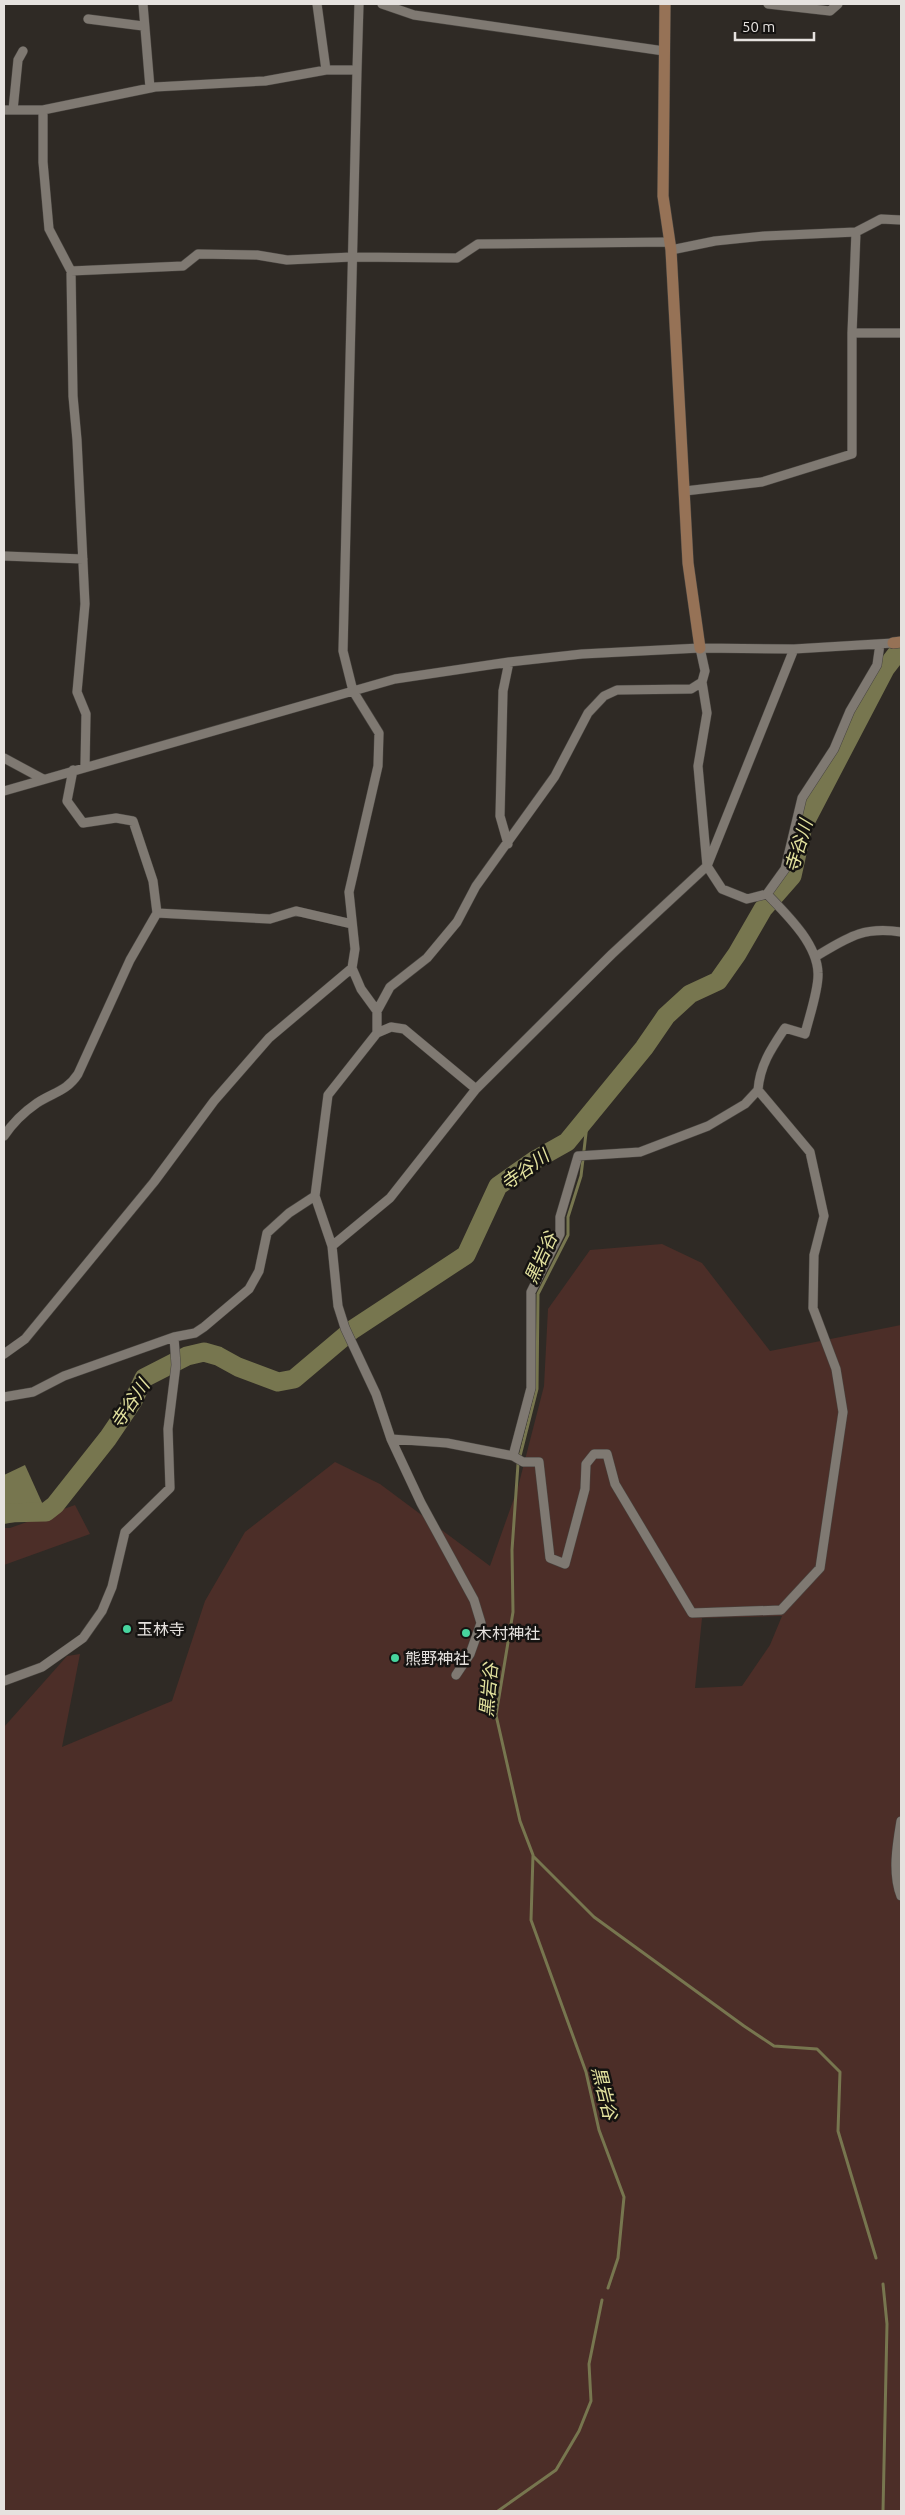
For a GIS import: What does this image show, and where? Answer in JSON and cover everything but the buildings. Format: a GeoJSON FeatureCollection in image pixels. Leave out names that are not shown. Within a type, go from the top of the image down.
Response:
{"type":"FeatureCollection","features":[{"type":"Feature","properties":{"kind":"street"},"geometry":{"type":"LineString","coordinates":[[143,4],[143,26],[150,88]]}},
{"type":"Feature","properties":{"kind":"street"},"geometry":{"type":"LineString","coordinates":[[317,4],[326,70]]}},
{"type":"Feature","properties":{"kind":"street"},"geometry":{"type":"LineString","coordinates":[[359,4],[344,651],[353,691],[379,733],[378,766],[349,892],[355,949],[352,968],[361,989],[377,1011]]}},
{"type":"Feature","properties":{"kind":"street"},"geometry":{"type":"LineString","coordinates":[[382,4],[414,15],[664,50]]}},
{"type":"Feature","properties":{"kind":"street"},"geometry":{"type":"LineString","coordinates":[[665,4],[663,196],[670,246],[688,564],[704,672],[702,682],[707,713],[698,766],[707,866],[722,889],[746,899],[767,894],[785,869],[802,798],[834,749],[850,711],[877,665],[880,644]]}},
{"type":"Feature","properties":{"kind":"street"},"geometry":{"type":"LineString","coordinates":[[768,4],[830,11],[838,4]]}},
{"type":"Feature","properties":{"kind":"street"},"geometry":{"type":"LineString","coordinates":[[88,19],[143,26]]}},
{"type":"Feature","properties":{"kind":"street"},"geometry":{"type":"LineString","coordinates":[[23,51],[18,60],[8,110],[43,110],[150,88],[265,82],[326,70],[357,70]]}},
{"type":"Feature","properties":{"kind":"street"},"geometry":{"type":"LineString","coordinates":[[43,110],[43,162],[49,229],[71,271],[73,396],[78,440],[85,604],[77,692],[86,714],[85,766]]}},
{"type":"Feature","properties":{"kind":"street"},"geometry":{"type":"LineString","coordinates":[[71,271],[183,266],[198,254],[258,255],[286,260],[352,257],[457,258],[478,244],[670,246],[765,236],[856,232],[881,218],[901,220]]}},
{"type":"Feature","properties":{"kind":"street"},"geometry":{"type":"LineString","coordinates":[[685,490],[762,482],[852,454],[852,333],[856,232]]}},
{"type":"Feature","properties":{"kind":"street"},"geometry":{"type":"LineString","coordinates":[[852,333],[901,333]]}},
{"type":"Feature","properties":{"kind":"street"},"geometry":{"type":"LineString","coordinates":[[4,556],[83,559]]}},
{"type":"Feature","properties":{"kind":"street"},"geometry":{"type":"LineString","coordinates":[[4,791],[85,766],[396,679],[509,662],[582,654],[700,648],[794,649],[897,643]]}},
{"type":"Feature","properties":{"kind":"street"},"geometry":{"type":"LineString","coordinates":[[332,1246],[390,1198],[476,1089],[612,954],[707,866],[794,649]]}},
{"type":"Feature","properties":{"kind":"street"},"geometry":{"type":"LineString","coordinates":[[508,844],[500,816],[503,691],[509,662]]}},
{"type":"Feature","properties":{"kind":"street"},"geometry":{"type":"LineString","coordinates":[[377,1033],[377,1011],[390,987],[427,958],[457,922],[476,886],[555,776],[588,713],[604,696],[617,690],[691,689],[702,682]]}},
{"type":"Feature","properties":{"kind":"street"},"geometry":{"type":"LineString","coordinates":[[4,758],[43,779]]}},
{"type":"Feature","properties":{"kind":"street"},"geometry":{"type":"LineString","coordinates":[[4,1136],[20,1117],[37,1103],[70,1086],[130,960],[157,913],[153,881],[133,822],[116,818],[83,823],[67,801],[73,770]]}},
{"type":"Feature","properties":{"kind":"street"},"geometry":{"type":"LineString","coordinates":[[513,1457],[531,1388],[531,1292],[560,1234],[560,1217],[578,1156],[640,1152],[708,1126],[745,1104],[758,1090],[759,1073],[767,1054],[785,1028],[805,1034],[818,974],[815,957],[793,921],[767,894]]}},
{"type":"Feature","properties":{"kind":"street"},"geometry":{"type":"LineString","coordinates":[[157,913],[270,919],[296,911],[352,924]]}},
{"type":"Feature","properties":{"kind":"street"},"geometry":{"type":"LineString","coordinates":[[815,957],[853,935],[881,929],[901,932]]}},
{"type":"Feature","properties":{"kind":"street"},"geometry":{"type":"LineString","coordinates":[[4,1354],[25,1339],[154,1182],[214,1101],[269,1038],[352,968]]}},
{"type":"Feature","properties":{"kind":"street"},"geometry":{"type":"LineString","coordinates":[[456,1674],[470,1654],[481,1623],[474,1600],[421,1503],[391,1440],[376,1394],[347,1333],[338,1306],[332,1246],[315,1196],[328,1094],[377,1033],[391,1027],[404,1029],[476,1089]]}},
{"type":"Feature","properties":{"kind":"street"},"geometry":{"type":"LineString","coordinates":[[391,1440],[447,1443],[513,1457],[524,1462],[539,1462],[550,1558],[565,1564],[585,1489],[586,1464],[594,1454],[607,1454],[615,1484],[692,1613],[781,1610],[820,1568],[843,1412],[836,1369],[813,1308],[814,1255],[824,1216],[810,1152],[758,1090]]}},
{"type":"Feature","properties":{"kind":"street"},"geometry":{"type":"LineString","coordinates":[[4,1397],[33,1392],[64,1376],[174,1337],[195,1333],[216,1319],[249,1289],[259,1271],[267,1233],[289,1213],[315,1196]]}},
{"type":"Feature","properties":{"kind":"street"},"geometry":{"type":"LineString","coordinates":[[4,1681],[42,1666],[83,1638],[102,1611],[112,1587],[125,1532],[170,1488],[168,1429],[176,1366],[174,1337]]}},
{"type":"Feature","properties":{"kind":"street"},"geometry":{"type":"LineString","coordinates":[[901,1821],[895,1851],[898,1890],[901,1896]]}},
{"type":"Feature","properties":{"kind":"shaded area"},"geometry":{"type":"Polygon","coordinates":[[[662,1244],[702,1263],[770,1351],[901,1325],[901,2511],[4,2511],[4,1727],[67,1656],[80,1654],[62,1747],[172,1701],[205,1601],[245,1532],[335,1462],[380,1484],[490,1566],[518,1487],[544,1386],[548,1309],[590,1250],[662,1244]],[[782,1616],[702,1618],[695,1688],[742,1686],[770,1645],[782,1616]]]}},
{"type":"Feature","properties":{"kind":"shaded area"},"geometry":{"type":"Polygon","coordinates":[[[25,1465],[48,1516],[4,1524],[4,1475],[25,1465]]]}},
{"type":"Feature","properties":{"kind":"shaded area"},"geometry":{"type":"Polygon","coordinates":[[[75,1505],[90,1534],[4,1565],[4,1528],[10,1528],[75,1505]]]}},
{"type":"Feature","properties":{"kind":"waterway","name":"寺谷川"},"geometry":{"type":"LineString","coordinates":[[4,1513],[46,1512],[55,1505],[108,1438],[133,1401],[144,1378],[187,1356],[204,1352],[218,1356],[238,1367],[278,1382],[294,1379],[352,1330],[466,1255],[498,1186],[535,1160],[567,1142],[644,1048],[666,1016],[690,994],[718,981],[737,954],[763,909],[792,876],[803,826],[885,669],[901,648]]}},
{"type":"Feature","properties":{"kind":"waterway","name":"黒岩谷"},"geometry":{"type":"LineString","coordinates":[[588,1116],[581,1176],[568,1217],[568,1235],[538,1294],[537,1389],[518,1464],[512,1550],[513,1612],[496,1715],[520,1821],[533,1855],[531,1920],[586,2072],[599,2130],[624,2197],[618,2258],[608,2288]]}},
{"type":"Feature","properties":{"kind":"waterway"},"geometry":{"type":"LineString","coordinates":[[533,1856],[594,1917],[744,2026],[774,2046],[817,2049],[840,2072],[838,2131],[876,2258]]}},
{"type":"Feature","properties":{"kind":"waterway"},"geometry":{"type":"LineString","coordinates":[[883,2284],[887,2324],[883,2511]]}},
{"type":"Feature","properties":{"kind":"waterway","name":"黒岩谷"},"geometry":{"type":"LineString","coordinates":[[498,2511],[556,2470],[579,2431],[591,2401],[589,2364],[602,2300]]}},
{"type":"Feature","properties":{"kind":"place","name":"玉林寺"},"geometry":{"type":"Point","coordinates":[127,1629]}},
{"type":"Feature","properties":{"kind":"place","name":"木村神社"},"geometry":{"type":"Point","coordinates":[466,1633]}},
{"type":"Feature","properties":{"kind":"place","name":"熊野神社"},"geometry":{"type":"Point","coordinates":[395,1658]}}]}
